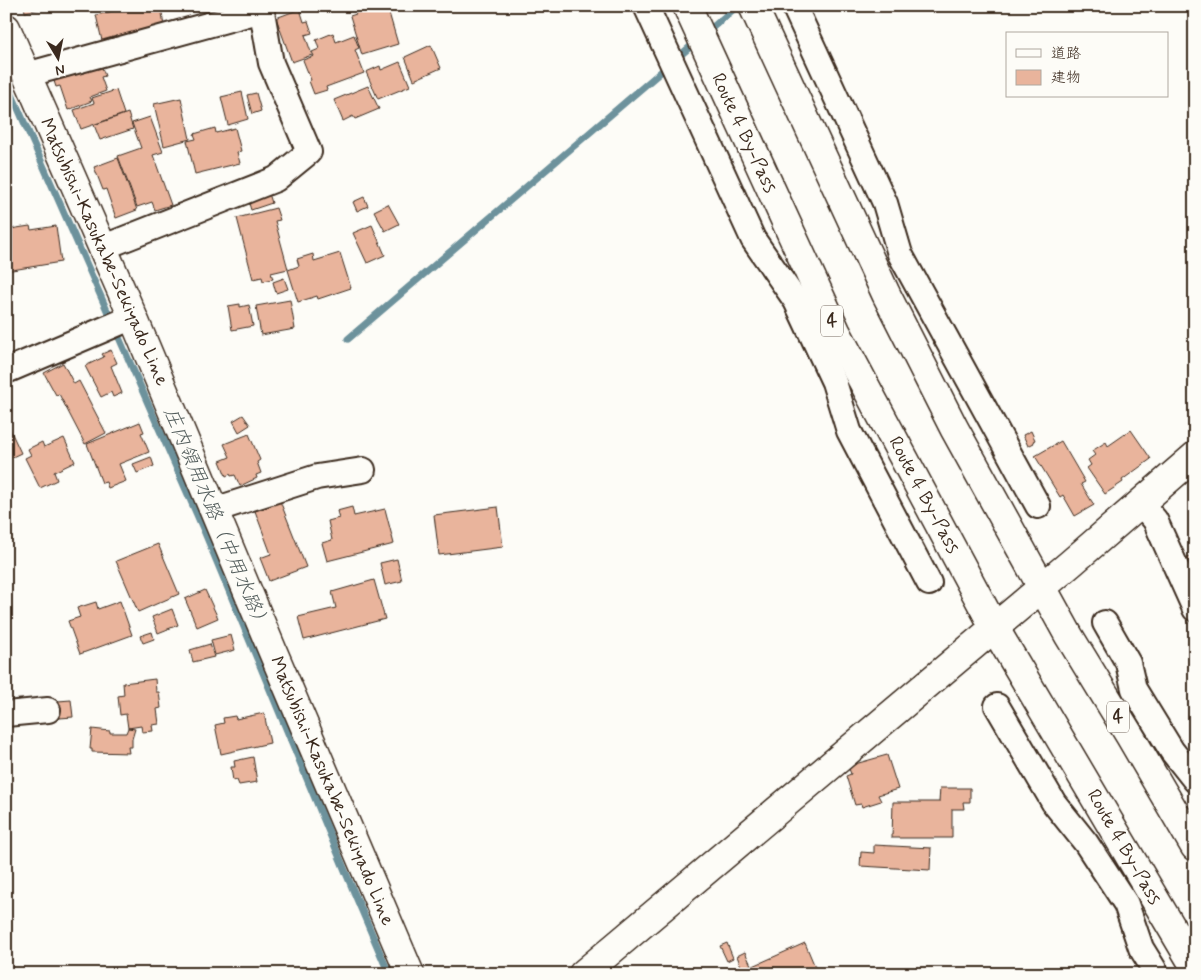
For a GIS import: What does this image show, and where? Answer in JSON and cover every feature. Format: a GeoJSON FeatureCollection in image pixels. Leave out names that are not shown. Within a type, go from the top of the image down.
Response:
{"type":"FeatureCollection","features":[{"type":"Feature","properties":{"kind":"main road","name":"Route 4 By-Pass"},"geometry":{"type":"LineString","coordinates":[[687,6],[826,336],[994,627],[1195,967]]}},
{"type":"Feature","properties":{"kind":"main road","name":"4"},"geometry":{"type":"LineString","coordinates":[[753,6],[886,294],[954,428],[1069,636],[1195,847]]}},
{"type":"Feature","properties":{"kind":"main road","name":"Matsubishi-Kasukabe-Sekiyado Line"},"geometry":{"type":"LineString","coordinates":[[6,28],[104,246],[410,974]]}},
{"type":"Feature","properties":{"kind":"main road"},"geometry":{"type":"LineString","coordinates":[[583,974],[1195,456]]}},
{"type":"Feature","properties":{"kind":"street"},"geometry":{"type":"LineString","coordinates":[[646,6],[753,239],[796,301],[826,336],[834,382],[849,431],[929,583]]}},
{"type":"Feature","properties":{"kind":"street"},"geometry":{"type":"LineString","coordinates":[[794,6],[885,203],[900,254],[1038,506]]}},
{"type":"Feature","properties":{"kind":"street"},"geometry":{"type":"LineString","coordinates":[[26,74],[261,8],[271,63],[309,152],[276,179],[104,246]]}},
{"type":"Feature","properties":{"kind":"street"},"geometry":{"type":"LineString","coordinates":[[886,294],[915,282]]}},
{"type":"Feature","properties":{"kind":"street"},"geometry":{"type":"LineString","coordinates":[[6,372],[134,317]]}},
{"type":"Feature","properties":{"kind":"street"},"geometry":{"type":"LineString","coordinates":[[214,510],[317,477],[363,470]]}},
{"type":"Feature","properties":{"kind":"street"},"geometry":{"type":"LineString","coordinates":[[1140,503],[1155,520],[1195,609]]}},
{"type":"Feature","properties":{"kind":"street"},"geometry":{"type":"LineString","coordinates":[[1104,624],[1128,663],[1134,689],[1172,751],[1195,780]]}},
{"type":"Feature","properties":{"kind":"street"},"geometry":{"type":"LineString","coordinates":[[997,706],[1054,803],[1086,843],[1126,904],[1141,948],[1157,974]]}},
{"type":"Feature","properties":{"kind":"street"},"geometry":{"type":"LineString","coordinates":[[6,714],[48,710]]}},
{"type":"Feature","properties":{"kind":"street"},"geometry":{"type":"LineString","coordinates":[[1130,736],[1154,721]]}},
{"type":"Feature","properties":{"kind":"street"},"geometry":{"type":"LineString","coordinates":[[1106,873],[1130,856]]}},
{"type":"Feature","properties":{"kind":"building"},"geometry":{"type":"Polygon","coordinates":[[[24,6],[54,6],[25,12],[24,6]]]}},
{"type":"Feature","properties":{"kind":"building"},"geometry":{"type":"Polygon","coordinates":[[[135,6],[161,6],[164,27],[103,45],[96,15],[135,6]]]}},
{"type":"Feature","properties":{"kind":"building"},"geometry":{"type":"Polygon","coordinates":[[[354,6],[387,6],[398,44],[362,55],[350,16],[356,14],[354,6]]]}},
{"type":"Feature","properties":{"kind":"building"},"geometry":{"type":"Polygon","coordinates":[[[300,9],[304,22],[308,21],[312,33],[305,35],[312,55],[292,62],[276,18],[300,9]]]}},
{"type":"Feature","properties":{"kind":"building"},"geometry":{"type":"Polygon","coordinates":[[[333,33],[336,42],[354,35],[359,48],[355,50],[364,73],[326,87],[327,90],[314,94],[303,60],[314,56],[312,52],[319,49],[316,40],[333,33]]]}},
{"type":"Feature","properties":{"kind":"building"},"geometry":{"type":"Polygon","coordinates":[[[431,45],[441,68],[414,80],[405,57],[431,45]]]}},
{"type":"Feature","properties":{"kind":"building"},"geometry":{"type":"Polygon","coordinates":[[[100,62],[105,76],[101,77],[106,91],[90,97],[92,101],[68,110],[60,86],[56,87],[52,75],[100,62]]]}},
{"type":"Feature","properties":{"kind":"building"},"geometry":{"type":"Polygon","coordinates":[[[400,62],[410,86],[378,99],[366,72],[380,66],[381,70],[400,62]]]}},
{"type":"Feature","properties":{"kind":"building"},"geometry":{"type":"Polygon","coordinates":[[[368,86],[379,109],[355,119],[353,116],[343,121],[334,100],[368,86]]]}},
{"type":"Feature","properties":{"kind":"building"},"geometry":{"type":"Polygon","coordinates":[[[116,90],[124,114],[81,129],[74,110],[94,103],[92,98],[116,90]]]}},
{"type":"Feature","properties":{"kind":"building"},"geometry":{"type":"Polygon","coordinates":[[[242,92],[248,119],[228,125],[221,97],[242,92]]]}},
{"type":"Feature","properties":{"kind":"building"},"geometry":{"type":"Polygon","coordinates":[[[256,93],[261,111],[252,114],[247,95],[256,93]]]}},
{"type":"Feature","properties":{"kind":"building"},"geometry":{"type":"Polygon","coordinates":[[[181,98],[190,139],[164,146],[154,104],[181,98]]]}},
{"type":"Feature","properties":{"kind":"building"},"geometry":{"type":"Polygon","coordinates":[[[128,113],[133,129],[100,140],[94,125],[128,113]]]}},
{"type":"Feature","properties":{"kind":"building"},"geometry":{"type":"Polygon","coordinates":[[[150,117],[163,152],[153,155],[171,205],[155,210],[152,202],[137,207],[118,156],[141,148],[132,123],[150,117]]]}},
{"type":"Feature","properties":{"kind":"building"},"geometry":{"type":"Polygon","coordinates":[[[215,128],[216,133],[235,128],[241,151],[237,152],[240,163],[195,174],[187,141],[196,139],[194,134],[215,128]]]}},
{"type":"Feature","properties":{"kind":"building"},"geometry":{"type":"Polygon","coordinates":[[[118,158],[137,210],[116,218],[106,189],[103,190],[94,167],[118,158]]]}},
{"type":"Feature","properties":{"kind":"building"},"geometry":{"type":"Polygon","coordinates":[[[268,190],[272,203],[251,210],[247,197],[268,190]]]}},
{"type":"Feature","properties":{"kind":"building"},"geometry":{"type":"Polygon","coordinates":[[[364,197],[368,206],[357,211],[353,202],[364,197]]]}},
{"type":"Feature","properties":{"kind":"building"},"geometry":{"type":"Polygon","coordinates":[[[388,204],[399,224],[385,231],[374,211],[388,204]]]}},
{"type":"Feature","properties":{"kind":"building"},"geometry":{"type":"Polygon","coordinates":[[[276,208],[280,220],[275,221],[288,269],[271,273],[273,279],[263,281],[262,277],[253,279],[237,218],[276,208]]]}},
{"type":"Feature","properties":{"kind":"building"},"geometry":{"type":"Polygon","coordinates":[[[372,225],[385,255],[367,263],[353,233],[372,225]]]}},
{"type":"Feature","properties":{"kind":"building"},"geometry":{"type":"Polygon","coordinates":[[[30,226],[31,230],[56,226],[61,262],[6,271],[6,238],[11,237],[10,229],[30,226]]]}},
{"type":"Feature","properties":{"kind":"building"},"geometry":{"type":"Polygon","coordinates":[[[340,253],[351,288],[318,299],[317,296],[298,302],[288,270],[299,266],[297,259],[313,254],[314,261],[340,253]]]}},
{"type":"Feature","properties":{"kind":"building"},"geometry":{"type":"Polygon","coordinates":[[[284,278],[288,289],[276,293],[273,282],[284,278]]]}},
{"type":"Feature","properties":{"kind":"building"},"geometry":{"type":"Polygon","coordinates":[[[290,300],[295,329],[261,335],[256,306],[290,300]]]}},
{"type":"Feature","properties":{"kind":"building"},"geometry":{"type":"Polygon","coordinates":[[[240,304],[240,307],[249,305],[253,326],[232,330],[228,306],[240,304]]]}},
{"type":"Feature","properties":{"kind":"building"},"geometry":{"type":"Polygon","coordinates":[[[111,350],[117,363],[111,366],[122,393],[113,397],[111,392],[101,397],[85,366],[104,357],[102,354],[111,350]]]}},
{"type":"Feature","properties":{"kind":"building"},"geometry":{"type":"Polygon","coordinates":[[[63,363],[74,384],[79,381],[106,433],[85,444],[59,394],[56,395],[44,373],[63,363]]]}},
{"type":"Feature","properties":{"kind":"building"},"geometry":{"type":"Polygon","coordinates":[[[243,415],[250,425],[239,432],[233,421],[243,415]]]}},
{"type":"Feature","properties":{"kind":"building"},"geometry":{"type":"Polygon","coordinates":[[[6,421],[21,453],[6,460],[6,421]]]}},
{"type":"Feature","properties":{"kind":"building"},"geometry":{"type":"Polygon","coordinates":[[[140,422],[144,432],[141,433],[149,452],[119,464],[126,481],[108,488],[106,482],[102,483],[87,444],[140,422]]]}},
{"type":"Feature","properties":{"kind":"building"},"geometry":{"type":"Polygon","coordinates":[[[1131,430],[1151,459],[1105,494],[1087,468],[1091,465],[1088,460],[1095,455],[1092,451],[1106,442],[1108,446],[1131,430]]]}},
{"type":"Feature","properties":{"kind":"building"},"geometry":{"type":"Polygon","coordinates":[[[1031,431],[1035,440],[1033,441],[1034,443],[1028,446],[1023,435],[1031,431]]]}},
{"type":"Feature","properties":{"kind":"building"},"geometry":{"type":"Polygon","coordinates":[[[249,434],[260,460],[257,462],[261,473],[256,475],[257,478],[240,486],[235,475],[231,476],[230,474],[226,476],[220,461],[230,457],[224,444],[249,434]]]}},
{"type":"Feature","properties":{"kind":"building"},"geometry":{"type":"Polygon","coordinates":[[[64,438],[75,462],[54,472],[57,480],[40,488],[25,458],[31,455],[28,449],[42,442],[44,447],[64,438]]]}},
{"type":"Feature","properties":{"kind":"building"},"geometry":{"type":"Polygon","coordinates":[[[1061,441],[1085,482],[1081,484],[1094,505],[1075,516],[1063,495],[1060,497],[1035,456],[1061,441]]]}},
{"type":"Feature","properties":{"kind":"building"},"geometry":{"type":"Polygon","coordinates":[[[151,457],[154,466],[137,473],[133,464],[151,457]]]}},
{"type":"Feature","properties":{"kind":"building"},"geometry":{"type":"Polygon","coordinates":[[[280,501],[306,567],[269,581],[260,558],[271,554],[255,511],[280,501]]]}},
{"type":"Feature","properties":{"kind":"building"},"geometry":{"type":"Polygon","coordinates":[[[352,507],[354,516],[385,509],[394,544],[327,561],[322,543],[332,540],[328,521],[339,518],[337,511],[352,507]]]}},
{"type":"Feature","properties":{"kind":"building"},"geometry":{"type":"Polygon","coordinates":[[[498,507],[503,547],[439,555],[434,515],[498,507]]]}},
{"type":"Feature","properties":{"kind":"building"},"geometry":{"type":"Polygon","coordinates":[[[158,544],[179,594],[138,612],[116,561],[158,544]]]}},
{"type":"Feature","properties":{"kind":"building"},"geometry":{"type":"Polygon","coordinates":[[[1195,554],[1195,585],[1183,559],[1195,554]]]}},
{"type":"Feature","properties":{"kind":"building"},"geometry":{"type":"Polygon","coordinates":[[[397,559],[402,581],[385,585],[380,563],[397,559]]]}},
{"type":"Feature","properties":{"kind":"building"},"geometry":{"type":"Polygon","coordinates":[[[374,580],[385,619],[304,640],[298,617],[336,608],[332,592],[374,580]]]}},
{"type":"Feature","properties":{"kind":"building"},"geometry":{"type":"Polygon","coordinates":[[[205,590],[218,618],[197,627],[185,599],[205,590]]]}},
{"type":"Feature","properties":{"kind":"building"},"geometry":{"type":"Polygon","coordinates":[[[120,601],[132,635],[80,654],[68,621],[80,617],[77,608],[96,602],[98,609],[120,601]]]}},
{"type":"Feature","properties":{"kind":"building"},"geometry":{"type":"Polygon","coordinates":[[[172,609],[178,625],[158,633],[152,617],[172,609]]]}},
{"type":"Feature","properties":{"kind":"building"},"geometry":{"type":"Polygon","coordinates":[[[152,632],[154,639],[143,643],[140,636],[152,632]]]}},
{"type":"Feature","properties":{"kind":"building"},"geometry":{"type":"Polygon","coordinates":[[[231,635],[235,650],[215,655],[211,640],[231,635]]]}},
{"type":"Feature","properties":{"kind":"building"},"geometry":{"type":"Polygon","coordinates":[[[210,644],[214,657],[193,662],[190,650],[210,644]]]}},
{"type":"Feature","properties":{"kind":"building"},"geometry":{"type":"Polygon","coordinates":[[[155,679],[156,692],[159,692],[161,708],[157,709],[159,724],[152,725],[153,731],[142,732],[141,726],[128,728],[126,714],[120,715],[118,696],[124,695],[123,683],[155,679]]]}},
{"type":"Feature","properties":{"kind":"building"},"geometry":{"type":"Polygon","coordinates":[[[71,700],[73,717],[60,718],[58,701],[71,700]]]}},
{"type":"Feature","properties":{"kind":"building"},"geometry":{"type":"Polygon","coordinates":[[[264,713],[270,743],[221,754],[215,725],[224,723],[223,718],[235,716],[236,719],[264,713]]]}},
{"type":"Feature","properties":{"kind":"building"},"geometry":{"type":"Polygon","coordinates":[[[128,728],[135,729],[132,747],[128,747],[129,753],[92,752],[92,749],[90,749],[92,729],[110,731],[110,733],[126,733],[128,728]]]}},
{"type":"Feature","properties":{"kind":"building"},"geometry":{"type":"Polygon","coordinates":[[[887,755],[898,789],[878,795],[881,801],[862,807],[861,804],[855,805],[846,776],[851,774],[848,766],[887,755]]]}},
{"type":"Feature","properties":{"kind":"building"},"geometry":{"type":"Polygon","coordinates":[[[253,757],[257,782],[239,785],[237,780],[233,781],[231,767],[235,767],[234,761],[253,757]]]}},
{"type":"Feature","properties":{"kind":"building"},"geometry":{"type":"Polygon","coordinates":[[[940,788],[970,788],[970,802],[963,802],[964,809],[952,809],[952,838],[892,838],[893,802],[939,802],[940,788]]]}},
{"type":"Feature","properties":{"kind":"building"},"geometry":{"type":"Polygon","coordinates":[[[874,845],[931,848],[930,870],[860,866],[861,852],[874,853],[874,845]]]}},
{"type":"Feature","properties":{"kind":"building"},"geometry":{"type":"Polygon","coordinates":[[[727,943],[733,958],[727,961],[720,946],[727,943]]]}},
{"type":"Feature","properties":{"kind":"building"},"geometry":{"type":"Polygon","coordinates":[[[805,943],[818,974],[754,974],[751,967],[805,943]]]}},
{"type":"Feature","properties":{"kind":"building"},"geometry":{"type":"Polygon","coordinates":[[[745,952],[751,965],[742,969],[737,956],[745,952]]]}},
{"type":"Feature","properties":{"kind":"building"},"geometry":{"type":"Polygon","coordinates":[[[302,968],[303,974],[285,974],[285,972],[302,968]]]}},
{"type":"Feature","properties":{"kind":"waterway"},"geometry":{"type":"LineString","coordinates":[[705,34],[737,6]]}},
{"type":"Feature","properties":{"kind":"waterway"},"geometry":{"type":"LineString","coordinates":[[348,339],[697,41]]}},
{"type":"Feature","properties":{"kind":"waterway","name":"庄内領用水路（中用水路）"},"geometry":{"type":"LineString","coordinates":[[6,81],[205,533],[389,974]]}}]}
